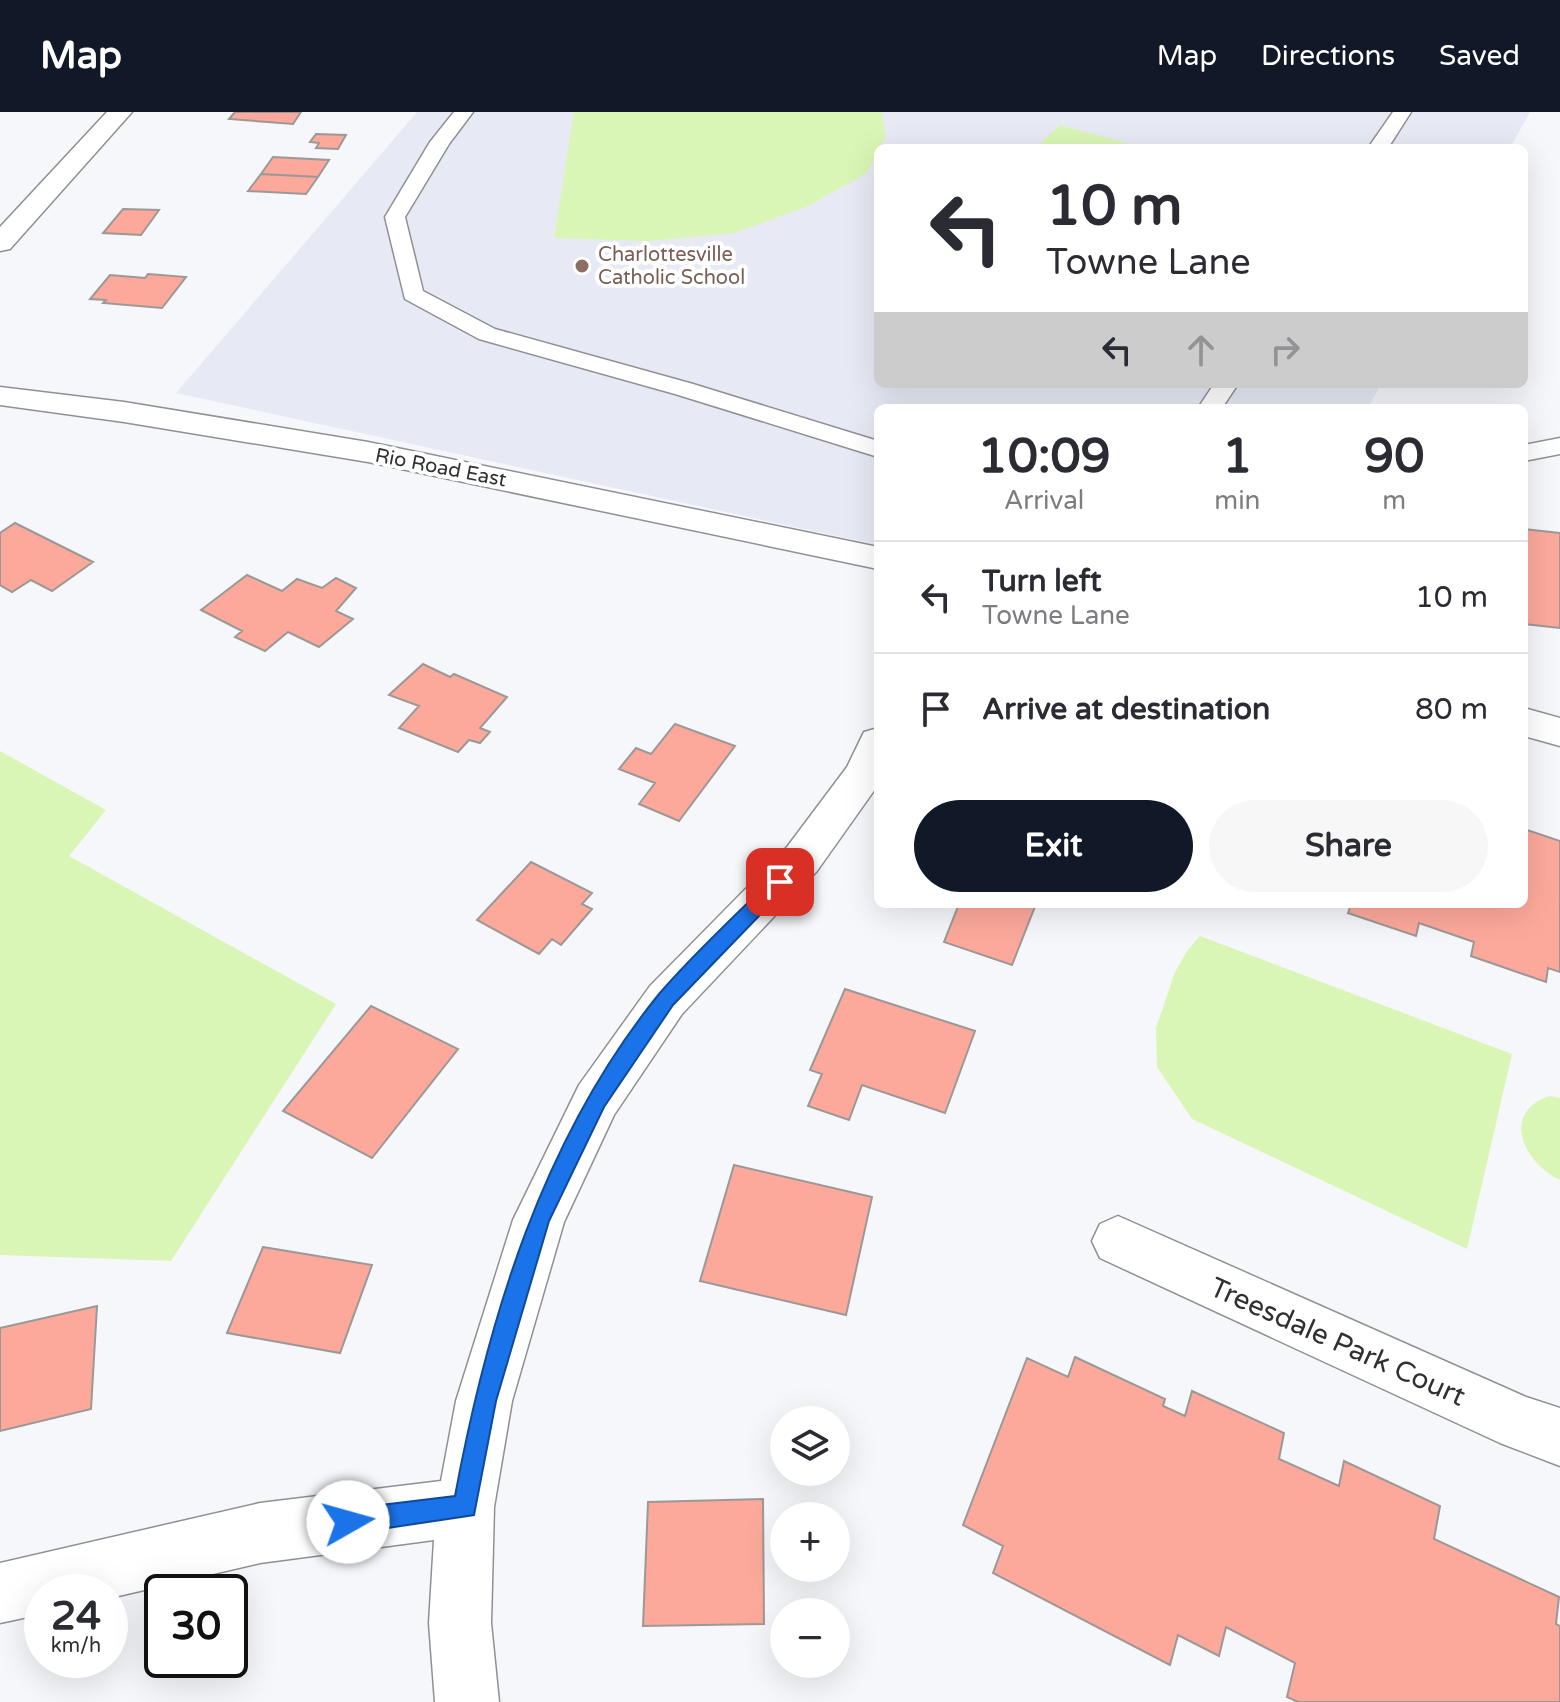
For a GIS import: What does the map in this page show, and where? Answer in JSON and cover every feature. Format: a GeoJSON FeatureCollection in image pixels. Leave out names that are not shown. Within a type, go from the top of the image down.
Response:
{"type":"FeatureCollection","features":[{"type":"Feature","properties":{"kind":"street"},"geometry":{"type":"LineString","coordinates":[[0,243],[120,112]]}},
{"type":"Feature","properties":{"kind":"street","name":"Rio Road East"},"geometry":{"type":"LineString","coordinates":[[0,396],[124,412],[368,452],[874,557]]}},
{"type":"Feature","properties":{"kind":"street"},"geometry":{"type":"LineString","coordinates":[[1528,723],[1560,732]]}},
{"type":"Feature","properties":{"kind":"street"},"geometry":{"type":"LineString","coordinates":[[467,1702],[460,1623],[465,1507],[484,1401],[539,1220],[596,1100],[666,1000],[802,859],[864,774],[874,751]]}},
{"type":"Feature","properties":{"kind":"street","name":"Treesdale Park Court"},"geometry":{"type":"LineString","coordinates":[[1118,1241],[1520,1423],[1560,1437]]}},
{"type":"Feature","properties":{"kind":"street"},"geometry":{"type":"LineString","coordinates":[[0,1593],[260,1533],[465,1507]]}},
{"type":"Feature","properties":{"kind":"lane"},"geometry":{"type":"LineString","coordinates":[[464,112],[440,142],[395,217],[413,294],[487,334],[684,389],[874,448]]}},
{"type":"Feature","properties":{"kind":"lane"},"geometry":{"type":"LineString","coordinates":[[1381,144],[1402,112]]}},
{"type":"Feature","properties":{"kind":"lane"},"geometry":{"type":"LineString","coordinates":[[1528,452],[1560,446]]}},
{"type":"Feature","properties":{"kind":"shaded area","name":"Charlottesville Catholic School"},"geometry":{"type":"Polygon","coordinates":[[[417,112],[1530,112],[1512,144],[874,144],[874,388],[1379,388],[1370,404],[874,404],[874,544],[176,393],[417,112]]]}},
{"type":"Feature","properties":{"kind":"green space"},"geometry":{"type":"Polygon","coordinates":[[[574,112],[882,112],[886,136],[882,144],[874,144],[874,159],[867,173],[808,206],[735,233],[650,241],[554,238],[574,112]]]}},
{"type":"Feature","properties":{"kind":"green space"},"geometry":{"type":"Polygon","coordinates":[[[1060,125],[1130,144],[1039,144],[1060,125]]]}},
{"type":"Feature","properties":{"kind":"green space"},"geometry":{"type":"Polygon","coordinates":[[[0,751],[106,810],[69,856],[336,1004],[171,1261],[0,1255],[0,751]]]}},
{"type":"Feature","properties":{"kind":"green space"},"geometry":{"type":"Polygon","coordinates":[[[1200,936],[1512,1054],[1467,1249],[1192,1119],[1157,1067],[1156,1028],[1175,972],[1200,936]]]}},
{"type":"Feature","properties":{"kind":"green space"},"geometry":{"type":"Polygon","coordinates":[[[1550,1096],[1560,1098],[1560,1180],[1536,1162],[1522,1138],[1521,1125],[1525,1113],[1550,1096]]]}},
{"type":"Feature","properties":{"kind":"building"},"geometry":{"type":"Polygon","coordinates":[[[235,112],[301,112],[293,124],[229,119],[235,112]]]}},
{"type":"Feature","properties":{"kind":"building"},"geometry":{"type":"Polygon","coordinates":[[[316,134],[346,135],[338,149],[316,148],[319,143],[310,142],[316,134]]]}},
{"type":"Feature","properties":{"kind":"building"},"geometry":{"type":"Polygon","coordinates":[[[273,157],[329,160],[318,177],[261,174],[273,157]]]}},
{"type":"Feature","properties":{"kind":"building"},"geometry":{"type":"Polygon","coordinates":[[[261,174],[318,177],[306,194],[248,191],[261,174]]]}},
{"type":"Feature","properties":{"kind":"building"},"geometry":{"type":"Polygon","coordinates":[[[123,209],[159,210],[141,235],[103,233],[123,209]]]}},
{"type":"Feature","properties":{"kind":"building"},"geometry":{"type":"Polygon","coordinates":[[[148,274],[186,277],[162,308],[90,299],[110,275],[145,278],[148,274]]]}},
{"type":"Feature","properties":{"kind":"building"},"geometry":{"type":"Polygon","coordinates":[[[15,523],[93,562],[52,591],[31,580],[12,592],[0,585],[0,533],[15,523]]]}},
{"type":"Feature","properties":{"kind":"building"},"geometry":{"type":"Polygon","coordinates":[[[1528,529],[1560,533],[1560,628],[1528,624],[1528,529]]]}},
{"type":"Feature","properties":{"kind":"building"},"geometry":{"type":"Polygon","coordinates":[[[247,575],[282,591],[297,579],[322,588],[336,578],[356,588],[336,611],[353,619],[319,647],[288,632],[265,651],[235,637],[242,631],[201,610],[247,575]]]}},
{"type":"Feature","properties":{"kind":"building"},"geometry":{"type":"Polygon","coordinates":[[[423,664],[507,697],[480,728],[490,732],[480,743],[469,740],[458,752],[399,728],[419,706],[389,695],[423,664]]]}},
{"type":"Feature","properties":{"kind":"building"},"geometry":{"type":"Polygon","coordinates":[[[675,724],[735,746],[679,821],[639,804],[655,783],[619,769],[636,748],[651,754],[675,724]]]}},
{"type":"Feature","properties":{"kind":"building"},"geometry":{"type":"Polygon","coordinates":[[[1528,830],[1560,841],[1560,972],[1548,968],[1546,982],[1471,956],[1474,942],[1419,923],[1416,936],[1348,913],[1350,908],[1528,908],[1528,830]]]}},
{"type":"Feature","properties":{"kind":"building"},"geometry":{"type":"Polygon","coordinates":[[[531,862],[592,893],[582,904],[592,909],[561,945],[552,939],[539,954],[477,920],[531,862]]]}},
{"type":"Feature","properties":{"kind":"building"},"geometry":{"type":"Polygon","coordinates":[[[957,908],[1034,908],[1012,965],[944,942],[957,908]]]}},
{"type":"Feature","properties":{"kind":"building"},"geometry":{"type":"Polygon","coordinates":[[[845,989],[975,1031],[945,1113],[862,1085],[849,1120],[808,1106],[822,1074],[810,1070],[845,989]]]}},
{"type":"Feature","properties":{"kind":"building"},"geometry":{"type":"Polygon","coordinates":[[[371,1006],[458,1049],[372,1158],[283,1111],[371,1006]]]}},
{"type":"Feature","properties":{"kind":"building"},"geometry":{"type":"Polygon","coordinates":[[[734,1165],[872,1197],[846,1315],[700,1281],[734,1165]]]}},
{"type":"Feature","properties":{"kind":"building"},"geometry":{"type":"Polygon","coordinates":[[[263,1247],[372,1265],[340,1353],[227,1333],[263,1247]]]}},
{"type":"Feature","properties":{"kind":"building"},"geometry":{"type":"Polygon","coordinates":[[[97,1306],[91,1409],[0,1431],[0,1328],[97,1306]]]}},
{"type":"Feature","properties":{"kind":"building"},"geometry":{"type":"Polygon","coordinates":[[[1075,1357],[1165,1399],[1163,1406],[1185,1416],[1192,1391],[1284,1433],[1279,1459],[1339,1486],[1344,1461],[1440,1506],[1434,1539],[1559,1597],[1556,1624],[1560,1626],[1560,1702],[1298,1702],[1287,1697],[1295,1663],[1226,1627],[1219,1656],[1178,1635],[1170,1665],[993,1573],[1003,1546],[963,1525],[1027,1358],[1068,1377],[1075,1357]]]}},
{"type":"Feature","properties":{"kind":"building"},"geometry":{"type":"Polygon","coordinates":[[[763,1499],[764,1624],[643,1626],[648,1502],[763,1499]]]}},
{"type":"Feature","properties":{"kind":"place","name":"Charlottesville Catholic School"},"geometry":{"type":"Point","coordinates":[582,266]}},
{"type":"Feature","properties":{"kind":"route"},"geometry":{"type":"LineString","coordinates":[[348,1522],[465,1507],[484,1401],[539,1220],[596,1100],[666,1000],[780,882]]}}]}
